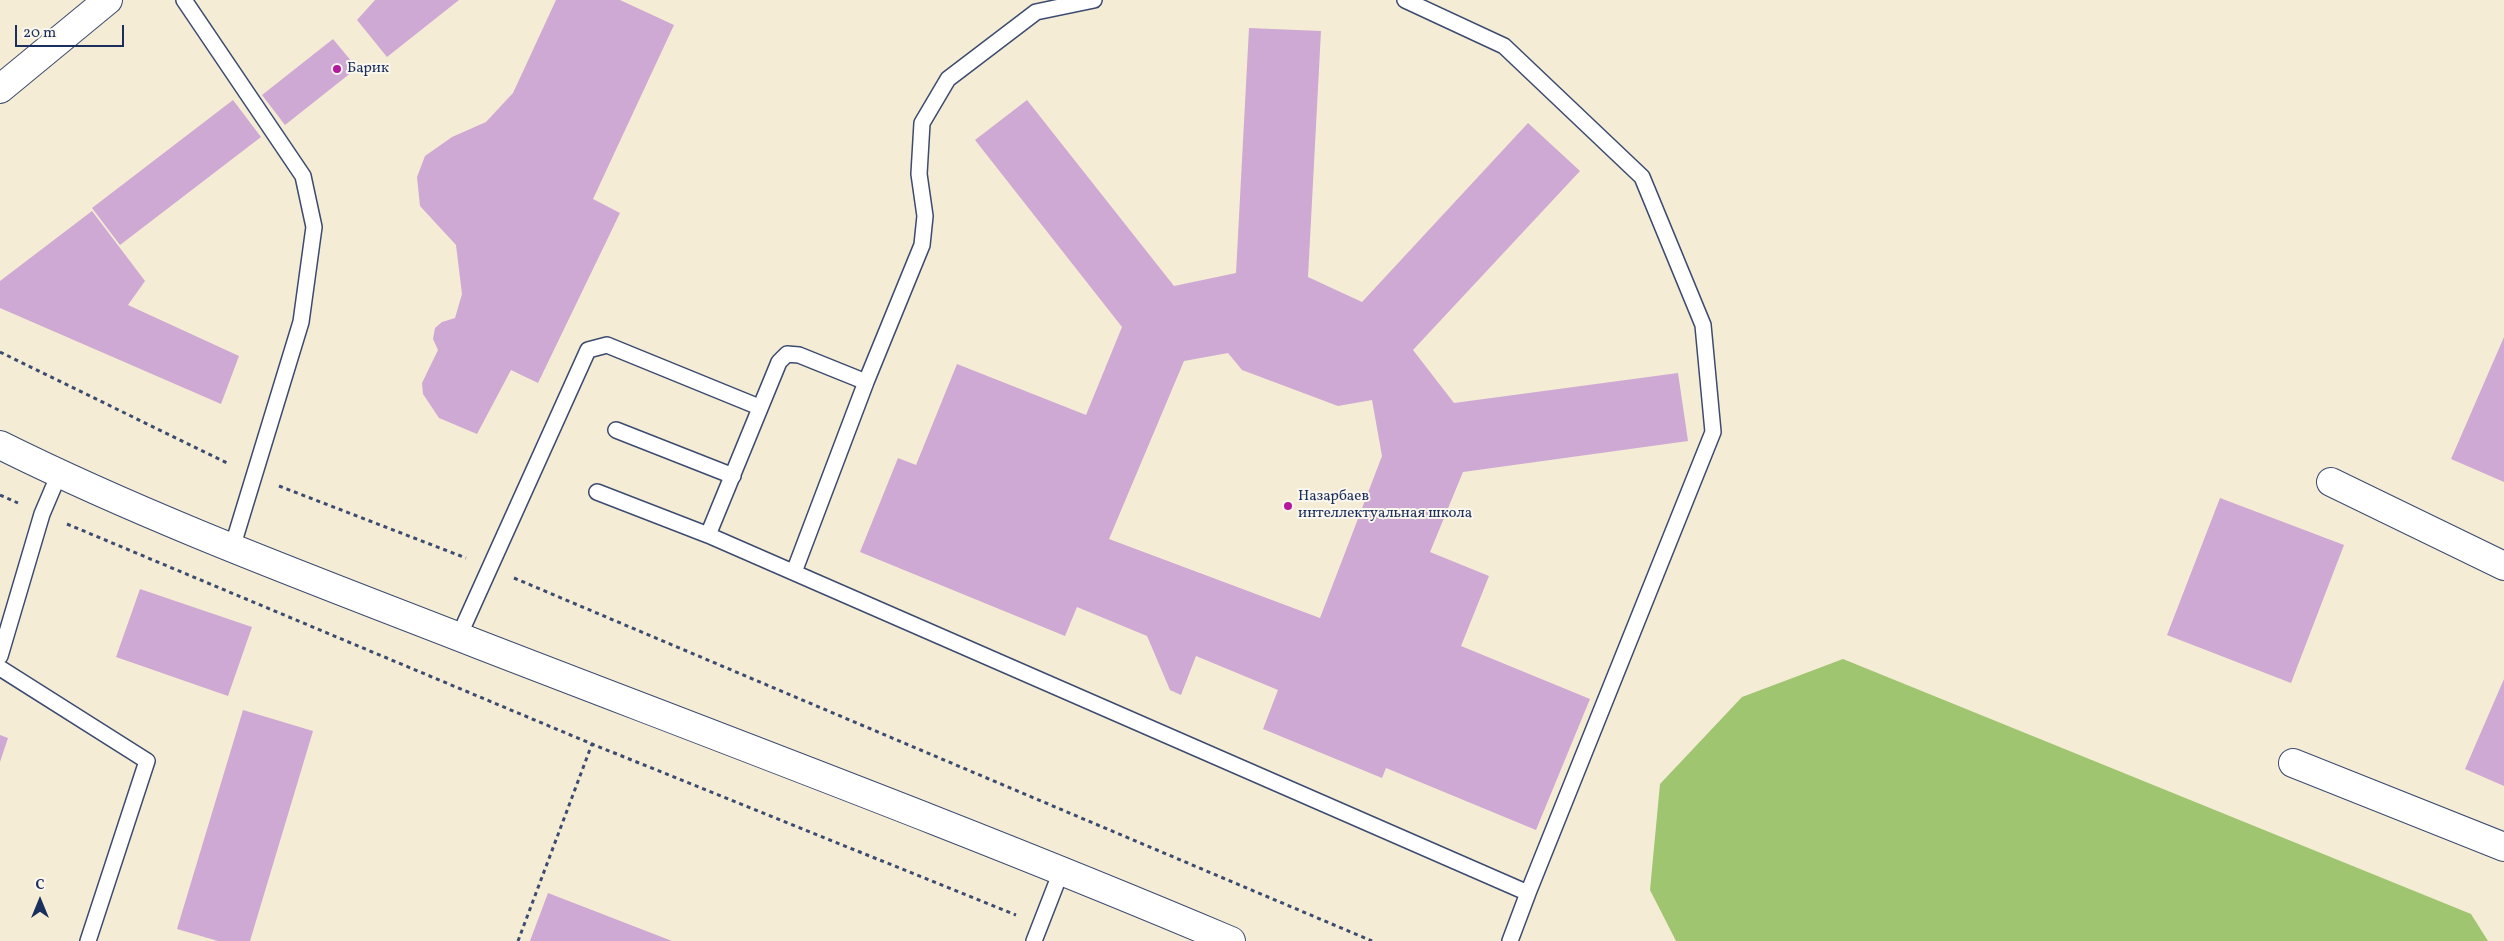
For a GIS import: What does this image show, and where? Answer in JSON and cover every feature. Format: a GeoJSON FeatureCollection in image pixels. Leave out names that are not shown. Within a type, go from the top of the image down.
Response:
{"type":"FeatureCollection","features":[{"type":"Feature","properties":{"kind":"street"},"geometry":{"type":"LineString","coordinates":[[0,88],[108,0]]}},
{"type":"Feature","properties":{"kind":"street"},"geometry":{"type":"LineString","coordinates":[[0,445],[59,474],[232,548],[1062,869],[1231,941]]}},
{"type":"Feature","properties":{"kind":"street"},"geometry":{"type":"LineString","coordinates":[[2331,482],[2504,566]]}},
{"type":"Feature","properties":{"kind":"street"},"geometry":{"type":"LineString","coordinates":[[2293,763],[2504,847]]}},
{"type":"Feature","properties":{"kind":"lane"},"geometry":{"type":"LineString","coordinates":[[184,0],[303,176],[314,227],[302,322],[232,548]]}},
{"type":"Feature","properties":{"kind":"lane"},"geometry":{"type":"LineString","coordinates":[[794,572],[866,382],[922,245],[925,216],[919,174],[922,123],[948,79],[1036,12],[1094,0]]}},
{"type":"Feature","properties":{"kind":"lane"},"geometry":{"type":"LineString","coordinates":[[1405,0],[1504,46],[1642,177],[1703,325],[1713,432],[1510,941]]}},
{"type":"Feature","properties":{"kind":"lane"},"geometry":{"type":"LineString","coordinates":[[459,636],[588,350],[607,345],[759,407]]}},
{"type":"Feature","properties":{"kind":"lane"},"geometry":{"type":"LineString","coordinates":[[708,535],[759,407],[779,362],[787,354],[799,355],[866,382]]}},
{"type":"Feature","properties":{"kind":"lane"},"geometry":{"type":"LineString","coordinates":[[616,430],[733,476]]}},
{"type":"Feature","properties":{"kind":"lane"},"geometry":{"type":"LineString","coordinates":[[0,656],[42,514],[59,474]]}},
{"type":"Feature","properties":{"kind":"lane"},"geometry":{"type":"LineString","coordinates":[[597,492],[708,535],[794,572],[1528,893]]}},
{"type":"Feature","properties":{"kind":"lane"},"geometry":{"type":"LineString","coordinates":[[0,668],[147,761],[88,941]]}},
{"type":"Feature","properties":{"kind":"lane"},"geometry":{"type":"LineString","coordinates":[[1034,941],[1062,869]]}},
{"type":"Feature","properties":{"kind":"path"},"geometry":{"type":"LineString","coordinates":[[0,352],[254,476],[490,567],[1372,941]]}},
{"type":"Feature","properties":{"kind":"path"},"geometry":{"type":"LineString","coordinates":[[0,495],[592,744],[1040,925]]}},
{"type":"Feature","properties":{"kind":"path"},"geometry":{"type":"LineString","coordinates":[[518,941],[592,744]]}},
{"type":"Feature","properties":{"kind":"green space"},"geometry":{"type":"Polygon","coordinates":[[[1843,659],[2471,914],[2488,941],[1676,941],[1650,890],[1660,784],[1742,697],[1843,659]]]}},
{"type":"Feature","properties":{"kind":"building"},"geometry":{"type":"Polygon","coordinates":[[[375,0],[459,0],[387,57],[357,20],[375,0]]]}},
{"type":"Feature","properties":{"kind":"building"},"geometry":{"type":"Polygon","coordinates":[[[556,0],[620,0],[674,25],[593,199],[620,213],[538,383],[511,370],[477,434],[439,418],[423,394],[422,383],[438,350],[433,339],[435,328],[442,322],[455,318],[462,294],[456,245],[420,206],[417,177],[425,156],[452,137],[486,122],[513,93],[556,0]]]}},
{"type":"Feature","properties":{"kind":"building"},"geometry":{"type":"Polygon","coordinates":[[[1249,28],[1321,31],[1308,277],[1362,302],[1528,123],[1580,171],[1413,350],[1454,403],[1678,373],[1688,441],[1463,472],[1430,552],[1489,576],[1461,646],[1590,699],[1536,830],[1386,768],[1382,778],[1263,729],[1278,690],[1196,656],[1181,695],[1170,690],[1147,636],[1077,607],[1065,636],[860,552],[898,458],[916,465],[957,364],[1086,415],[1122,327],[975,140],[1027,100],[1174,286],[1236,273],[1249,28]],[[1228,353],[1184,361],[1109,539],[1320,618],[1382,456],[1372,400],[1338,406],[1242,370],[1228,353]]]}},
{"type":"Feature","properties":{"kind":"building"},"geometry":{"type":"Polygon","coordinates":[[[333,39],[357,68],[285,125],[262,95],[333,39]]]}},
{"type":"Feature","properties":{"kind":"building"},"geometry":{"type":"Polygon","coordinates":[[[233,100],[261,137],[120,245],[92,208],[233,100]]]}},
{"type":"Feature","properties":{"kind":"building"},"geometry":{"type":"Polygon","coordinates":[[[92,211],[145,281],[128,305],[239,356],[221,404],[0,308],[0,281],[92,211]]]}},
{"type":"Feature","properties":{"kind":"building"},"geometry":{"type":"Polygon","coordinates":[[[2504,337],[2504,482],[2451,459],[2504,337]]]}},
{"type":"Feature","properties":{"kind":"building"},"geometry":{"type":"Polygon","coordinates":[[[2220,498],[2344,545],[2291,683],[2167,635],[2220,498]]]}},
{"type":"Feature","properties":{"kind":"building"},"geometry":{"type":"Polygon","coordinates":[[[140,589],[252,627],[228,696],[116,657],[140,589]]]}},
{"type":"Feature","properties":{"kind":"building"},"geometry":{"type":"Polygon","coordinates":[[[2504,679],[2504,786],[2465,769],[2504,679]]]}},
{"type":"Feature","properties":{"kind":"building"},"geometry":{"type":"Polygon","coordinates":[[[243,710],[313,731],[250,941],[218,941],[177,929],[243,710]]]}},
{"type":"Feature","properties":{"kind":"building"},"geometry":{"type":"Polygon","coordinates":[[[0,735],[8,738],[0,762],[0,735]]]}},
{"type":"Feature","properties":{"kind":"building"},"geometry":{"type":"Polygon","coordinates":[[[548,893],[672,941],[530,941],[548,893]]]}},
{"type":"Feature","properties":{"kind":"place","name":"Барик"},"geometry":{"type":"Point","coordinates":[337,69]}},
{"type":"Feature","properties":{"kind":"place","name":"Назарбаев интеллектуальная школа"},"geometry":{"type":"Point","coordinates":[1288,506]}}]}
